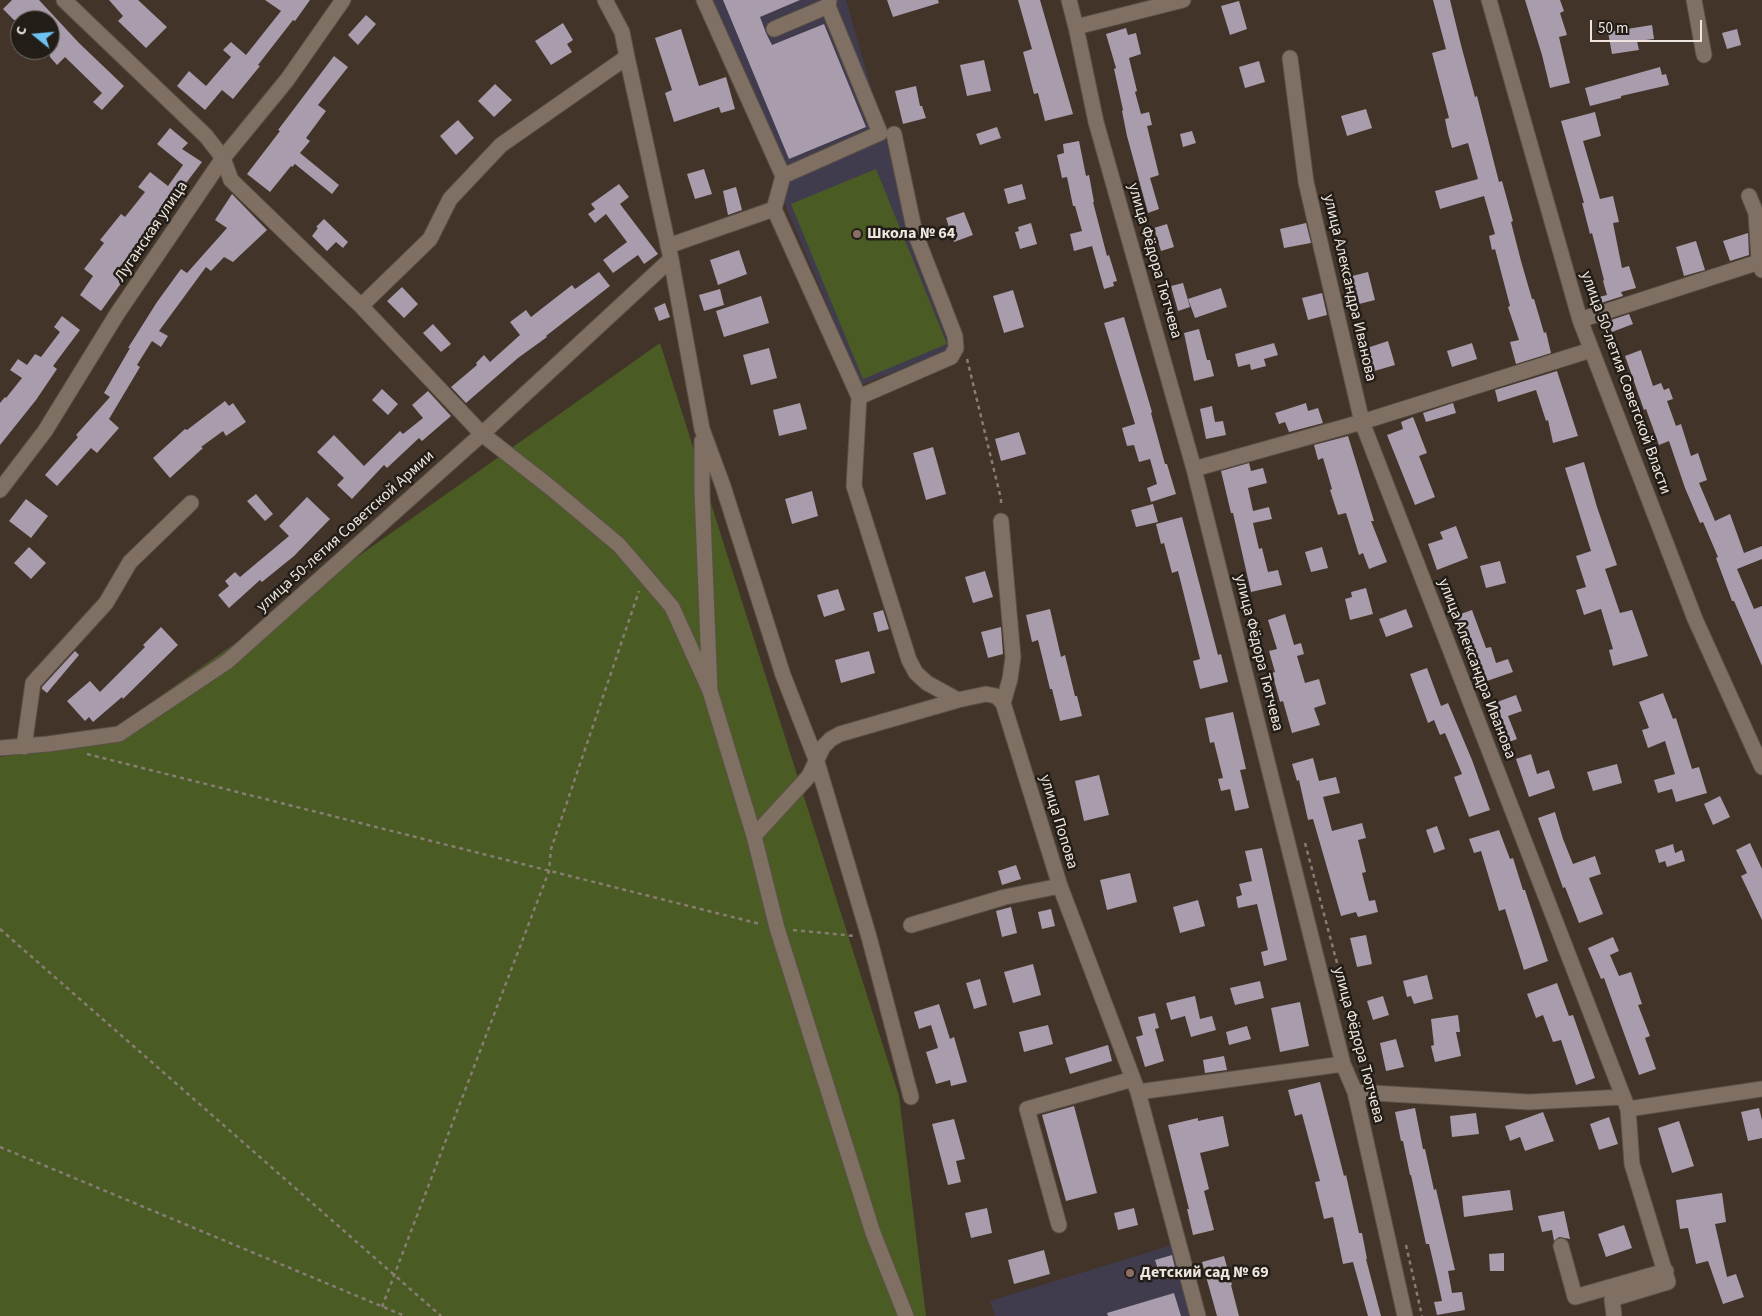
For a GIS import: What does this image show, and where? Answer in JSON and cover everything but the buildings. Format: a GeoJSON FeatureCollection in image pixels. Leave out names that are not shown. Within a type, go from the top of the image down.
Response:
{"type":"FeatureCollection","features":[{"type":"Feature","properties":{"kind":"street"},"geometry":{"type":"LineString","coordinates":[[64,0],[206,136],[223,158],[231,180],[361,306],[482,434],[619,545],[672,607],[710,691],[754,836],[777,928],[873,1232],[906,1316]]}},
{"type":"Feature","properties":{"kind":"street","name":"Луганская улица"},"geometry":{"type":"LineString","coordinates":[[0,490],[45,431],[117,314],[223,158],[287,80],[343,0]]}},
{"type":"Feature","properties":{"kind":"street"},"geometry":{"type":"LineString","coordinates":[[604,0],[622,32],[669,252],[702,429],[724,486],[783,675],[817,762],[868,937],[911,1097]]}},
{"type":"Feature","properties":{"kind":"street"},"geometry":{"type":"LineString","coordinates":[[704,0],[783,176],[774,209],[859,397],[854,486],[909,660],[916,673],[927,683],[958,700]]}},
{"type":"Feature","properties":{"kind":"street","name":"улица Фёдора Тютчева"},"geometry":{"type":"LineString","coordinates":[[1069,0],[1096,122],[1194,469],[1343,1064],[1355,1092],[1405,1316]]}},
{"type":"Feature","properties":{"kind":"street"},"geometry":{"type":"LineString","coordinates":[[1076,27],[1183,0]]}},
{"type":"Feature","properties":{"kind":"street","name":"улица 50-летия Советской Власти"},"geometry":{"type":"LineString","coordinates":[[1489,0],[1580,320],[1695,619],[1762,767]]}},
{"type":"Feature","properties":{"kind":"street"},"geometry":{"type":"LineString","coordinates":[[1694,0],[1704,55]]}},
{"type":"Feature","properties":{"kind":"street"},"geometry":{"type":"LineString","coordinates":[[774,30],[828,3],[880,134],[783,176]]}},
{"type":"Feature","properties":{"kind":"street"},"geometry":{"type":"LineString","coordinates":[[361,306],[430,239],[450,199],[501,144],[627,57]]}},
{"type":"Feature","properties":{"kind":"street","name":"улица Александра Иванова"},"geometry":{"type":"LineString","coordinates":[[1290,58],[1306,182],[1362,422],[1625,1103],[1632,1164],[1667,1277]]}},
{"type":"Feature","properties":{"kind":"street"},"geometry":{"type":"LineString","coordinates":[[859,397],[951,357],[956,348],[955,336],[915,233],[894,134]]}},
{"type":"Feature","properties":{"kind":"street"},"geometry":{"type":"LineString","coordinates":[[1580,320],[1761,264],[1756,213],[1749,196]]}},
{"type":"Feature","properties":{"kind":"street"},"geometry":{"type":"LineString","coordinates":[[669,252],[774,209]]}},
{"type":"Feature","properties":{"kind":"street","name":"улица 50-летия Советской Армии"},"geometry":{"type":"LineString","coordinates":[[0,748],[119,734],[228,661],[482,434],[669,252]]}},
{"type":"Feature","properties":{"kind":"street"},"geometry":{"type":"LineString","coordinates":[[1194,469],[1362,422],[1591,350]]}},
{"type":"Feature","properties":{"kind":"street"},"geometry":{"type":"LineString","coordinates":[[702,429],[702,491],[710,691]]}},
{"type":"Feature","properties":{"kind":"street"},"geometry":{"type":"LineString","coordinates":[[24,746],[33,683],[106,603],[130,562],[192,503]]}},
{"type":"Feature","properties":{"kind":"street"},"geometry":{"type":"LineString","coordinates":[[754,836],[809,776],[823,747],[840,734],[958,700],[986,694],[996,696],[1003,703],[1014,657],[1001,521]]}},
{"type":"Feature","properties":{"kind":"street","name":"улица Попова"},"geometry":{"type":"LineString","coordinates":[[1003,703],[1060,886],[1136,1086],[1198,1316]]}},
{"type":"Feature","properties":{"kind":"street"},"geometry":{"type":"LineString","coordinates":[[911,924],[1005,896],[1060,886]]}},
{"type":"Feature","properties":{"kind":"street"},"geometry":{"type":"LineString","coordinates":[[1059,1225],[1027,1109],[1136,1086],[1343,1064]]}},
{"type":"Feature","properties":{"kind":"street"},"geometry":{"type":"LineString","coordinates":[[1355,1092],[1529,1102],[1625,1103],[1762,1089]]}},
{"type":"Feature","properties":{"kind":"street"},"geometry":{"type":"LineString","coordinates":[[1561,1246],[1574,1297],[1667,1277]]}},
{"type":"Feature","properties":{"kind":"street"},"geometry":{"type":"LineString","coordinates":[[1614,1316],[1612,1299],[1667,1277]]}},
{"type":"Feature","properties":{"kind":"path"},"geometry":{"type":"LineString","coordinates":[[956,348],[967,359],[970,368],[1001,499],[1001,521]]}},
{"type":"Feature","properties":{"kind":"path"},"geometry":{"type":"LineString","coordinates":[[382,1307],[549,871],[551,849],[645,575]]}},
{"type":"Feature","properties":{"kind":"path"},"geometry":{"type":"LineString","coordinates":[[86,754],[777,928],[868,937]]}},
{"type":"Feature","properties":{"kind":"path"},"geometry":{"type":"LineString","coordinates":[[0,929],[441,1316]]}},
{"type":"Feature","properties":{"kind":"path"},"geometry":{"type":"LineString","coordinates":[[0,1147],[405,1316]]}},
{"type":"Feature","properties":{"kind":"shaded area","name":"Школа № 64"},"geometry":{"type":"Polygon","coordinates":[[[699,0],[846,0],[880,118],[953,349],[861,385],[699,0]]]}},
{"type":"Feature","properties":{"kind":"shaded area","name":"Детский сад № 69"},"geometry":{"type":"Polygon","coordinates":[[[1172,1245],[1192,1316],[995,1316],[990,1301],[1172,1245]]]}},
{"type":"Feature","properties":{"kind":"green space"},"geometry":{"type":"Polygon","coordinates":[[[876,169],[947,344],[863,379],[791,204],[876,169]]]}},
{"type":"Feature","properties":{"kind":"green space"},"geometry":{"type":"Polygon","coordinates":[[[660,343],[899,1096],[926,1316],[0,1316],[0,757],[94,743],[660,343]]]}},
{"type":"Feature","properties":{"kind":"place","name":"Школа № 64"},"geometry":{"type":"Point","coordinates":[857,234]}},
{"type":"Feature","properties":{"kind":"place","name":"Детский сад № 69"},"geometry":{"type":"Point","coordinates":[1130,1273]}}]}
